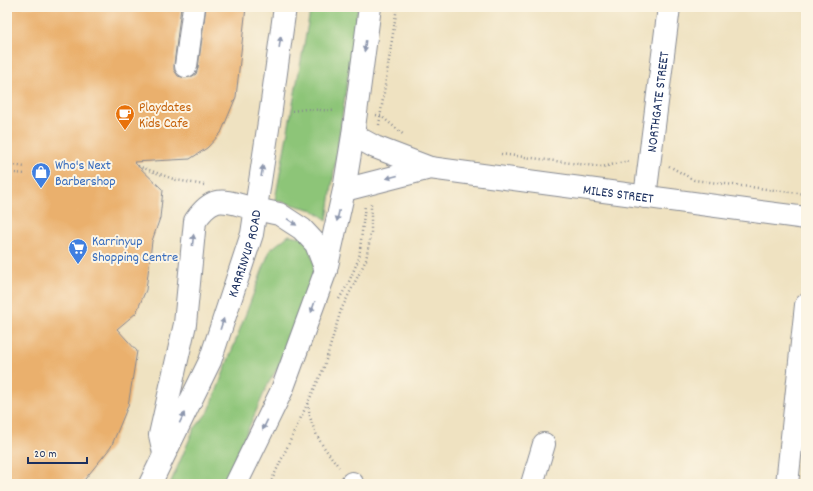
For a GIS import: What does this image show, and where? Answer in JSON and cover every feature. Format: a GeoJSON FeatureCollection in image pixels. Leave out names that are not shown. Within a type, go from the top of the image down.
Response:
{"type":"FeatureCollection","features":[{"type":"Feature","properties":{"kind":"main road"},"geometry":{"type":"LineString","coordinates":[[186,66],[194,7]]}},
{"type":"Feature","properties":{"kind":"main road","name":"KARRINYUP ROAD"},"geometry":{"type":"LineString","coordinates":[[150,484],[210,362],[252,234],[285,7]]}},
{"type":"Feature","properties":{"kind":"main road"},"geometry":{"type":"LineString","coordinates":[[236,484],[282,390],[326,270],[344,190],[370,7]]}},
{"type":"Feature","properties":{"kind":"main road","name":"NORTHGATE STREET"},"geometry":{"type":"LineString","coordinates":[[645,197],[669,7]]}},
{"type":"Feature","properties":{"kind":"main road","name":"MILES STREET"},"geometry":{"type":"LineString","coordinates":[[353,135],[376,147],[430,168],[806,218]]}},
{"type":"Feature","properties":{"kind":"main road","name":"MILES STREET"},"geometry":{"type":"LineString","coordinates":[[344,190],[430,168]]}},
{"type":"Feature","properties":{"kind":"main road"},"geometry":{"type":"LineString","coordinates":[[157,484],[164,453],[160,435],[185,324],[195,221],[202,211],[212,203],[222,201],[279,214],[302,229],[316,244],[326,270]]}},
{"type":"Feature","properties":{"kind":"main road"},"geometry":{"type":"LineString","coordinates":[[786,484],[806,305]]}},
{"type":"Feature","properties":{"kind":"main road"},"geometry":{"type":"LineString","coordinates":[[532,484],[544,444]]}},
{"type":"Feature","properties":{"kind":"path"},"geometry":{"type":"LineString","coordinates":[[397,7],[381,116],[404,135]]}},
{"type":"Feature","properties":{"kind":"path"},"geometry":{"type":"LineString","coordinates":[[271,109],[290,112],[306,109],[356,113]]}},
{"type":"Feature","properties":{"kind":"path"},"geometry":{"type":"LineString","coordinates":[[494,154],[602,167],[626,161],[668,165],[694,180],[806,194]]}},
{"type":"Feature","properties":{"kind":"path"},"geometry":{"type":"LineString","coordinates":[[7,164],[25,167]]}},
{"type":"Feature","properties":{"kind":"path"},"geometry":{"type":"LineString","coordinates":[[138,166],[176,180],[204,185]]}},
{"type":"Feature","properties":{"kind":"path"},"geometry":{"type":"LineString","coordinates":[[7,172],[25,174]]}},
{"type":"Feature","properties":{"kind":"path"},"geometry":{"type":"LineString","coordinates":[[270,484],[323,370],[341,310],[366,260],[372,218],[371,183]]}},
{"type":"Feature","properties":{"kind":"path"},"geometry":{"type":"LineString","coordinates":[[308,402],[311,424],[318,440],[352,484]]}},
{"type":"Feature","properties":{"kind":"green space"},"geometry":{"type":"Polygon","coordinates":[[[311,7],[358,7],[327,220],[313,210],[275,200],[311,7]]]}},
{"type":"Feature","properties":{"kind":"green space"},"geometry":{"type":"Polygon","coordinates":[[[289,235],[306,238],[314,262],[313,281],[289,349],[268,384],[224,484],[170,484],[194,429],[209,411],[270,250],[289,235]]]}},
{"type":"Feature","properties":{"kind":"building","name":"Karrinyup Shopping Centre"},"geometry":{"type":"Polygon","coordinates":[[[7,7],[181,7],[174,70],[178,76],[185,78],[196,74],[198,68],[206,7],[246,7],[236,97],[221,133],[207,148],[190,159],[134,162],[163,190],[160,218],[152,241],[146,290],[136,313],[117,329],[137,351],[128,406],[111,447],[81,484],[7,484],[7,7]]]}},
{"type":"Feature","properties":{"kind":"place","name":"Playdates Kids Cafe"},"geometry":{"type":"Point","coordinates":[125,131]}},
{"type":"Feature","properties":{"kind":"place","name":"Who's Next Barbershop"},"geometry":{"type":"Point","coordinates":[41,189]}},
{"type":"Feature","properties":{"kind":"place","name":"Karrinyup Shopping Centre"},"geometry":{"type":"Point","coordinates":[78,265]}}]}
